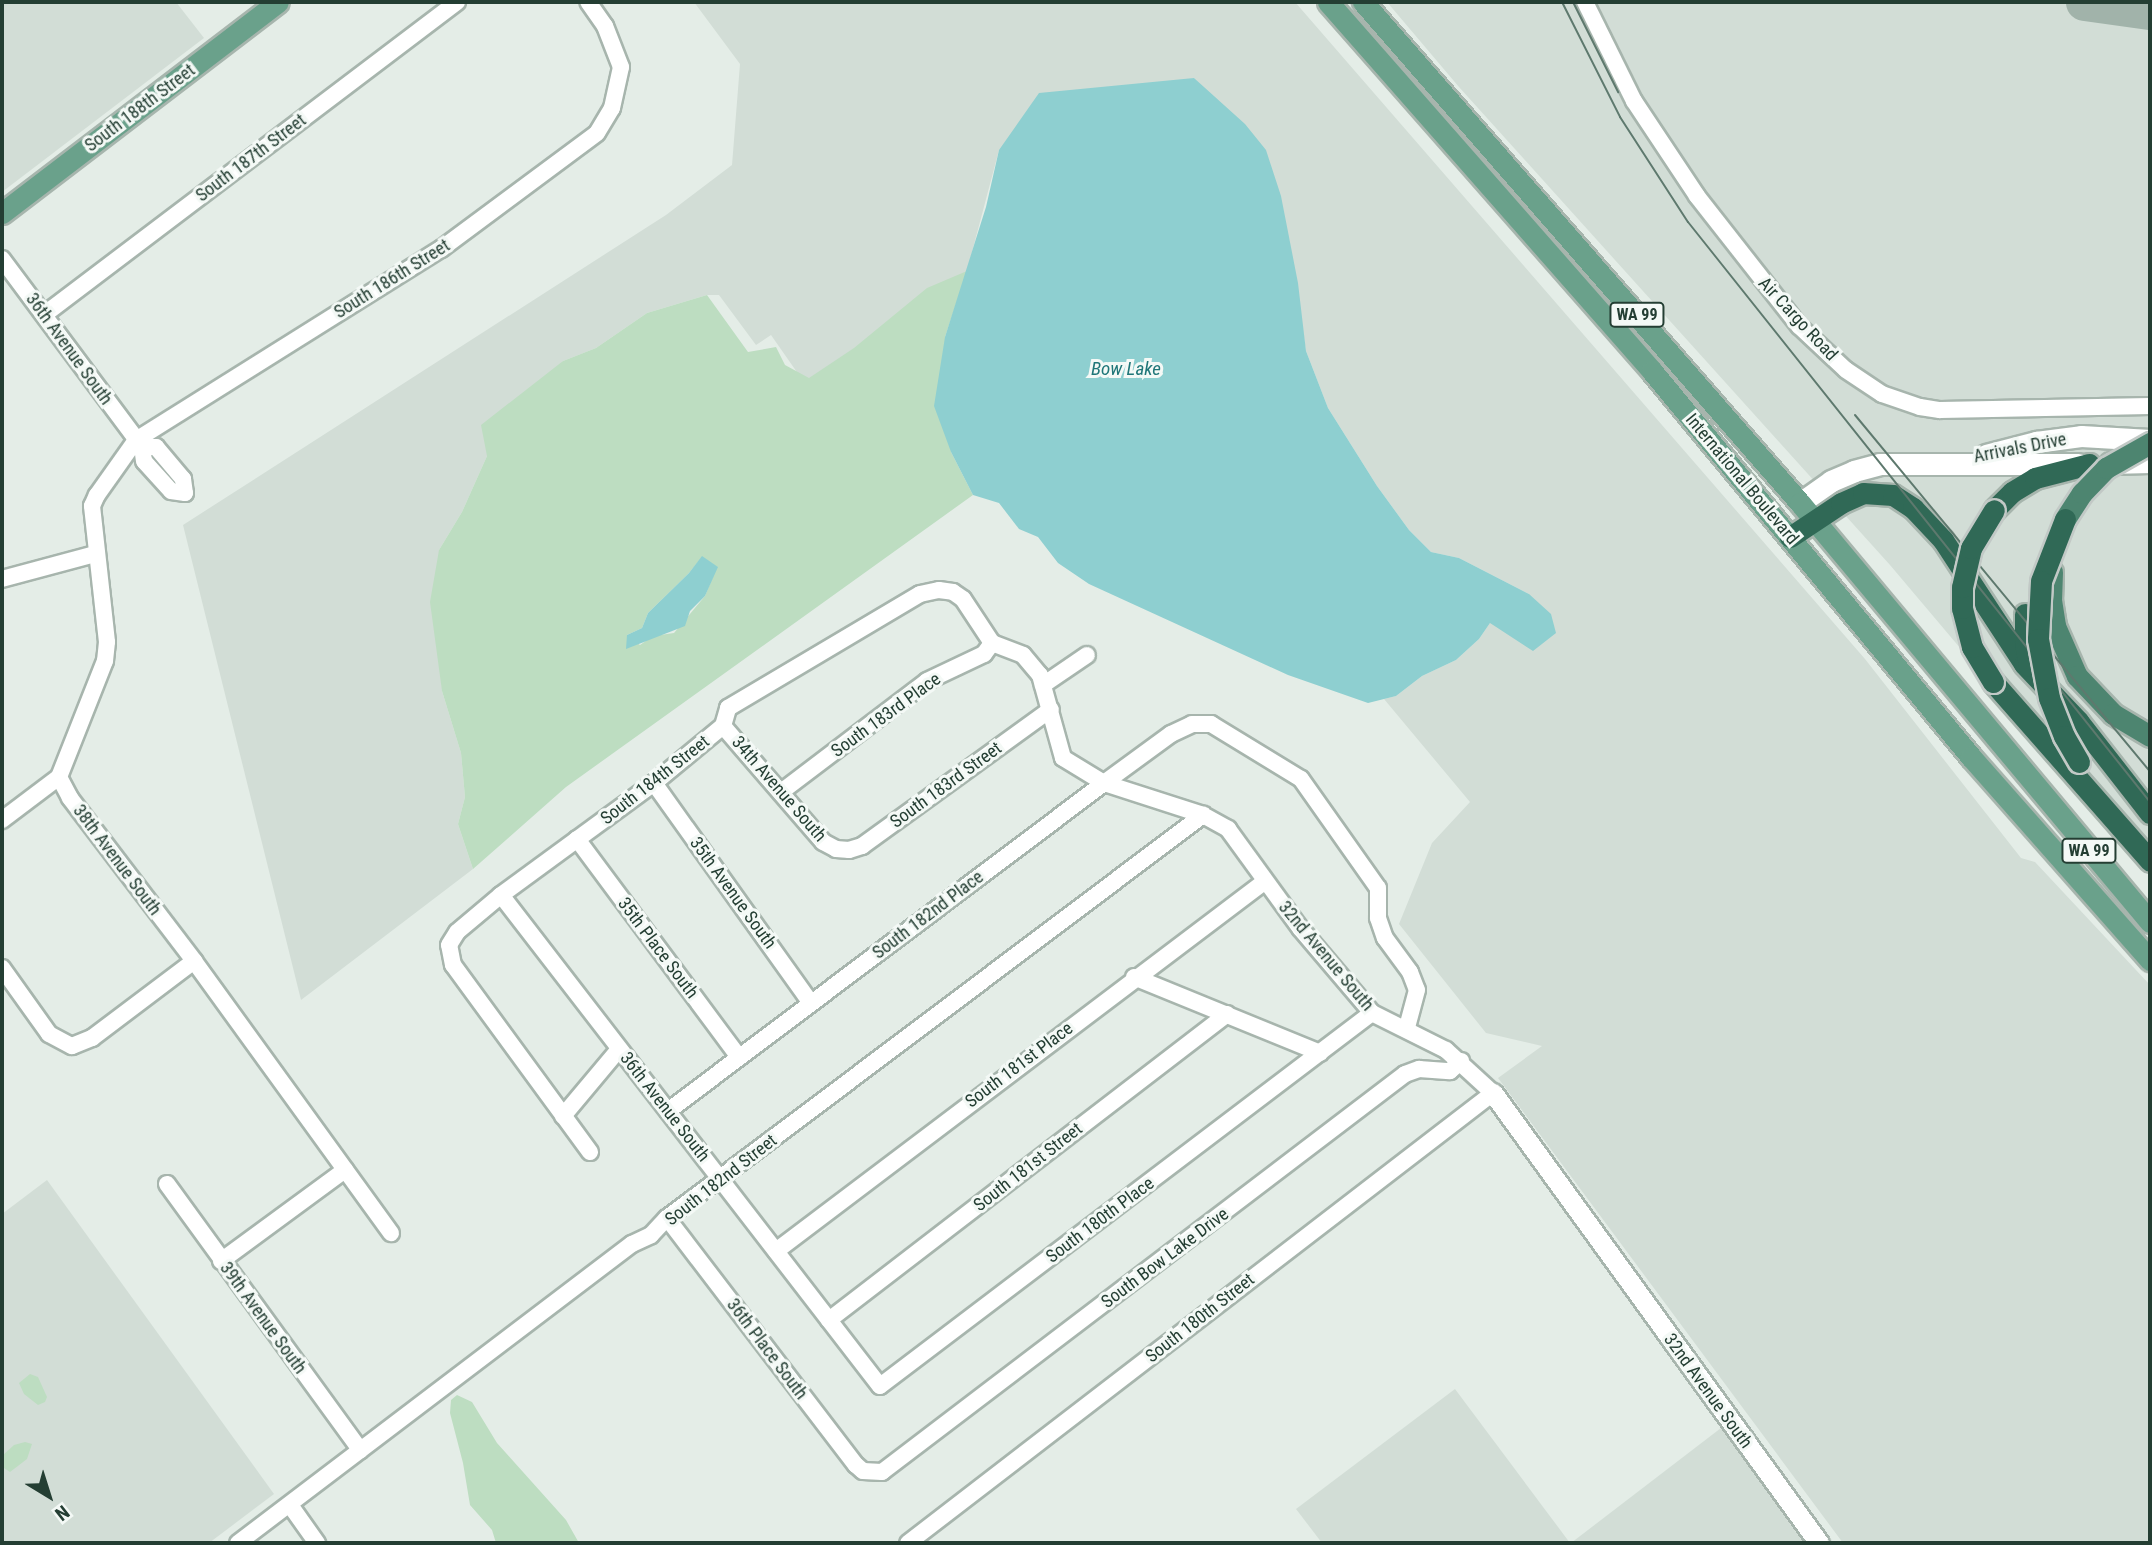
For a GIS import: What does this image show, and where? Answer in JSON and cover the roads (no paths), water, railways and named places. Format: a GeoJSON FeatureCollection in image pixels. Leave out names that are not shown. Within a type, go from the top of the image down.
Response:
{"type":"FeatureCollection","features":[{"type":"Feature","properties":{"kind":"highway"},"geometry":{"type":"LineString","coordinates":[[2150,441],[2106,468],[2082,493],[2065,519],[2041,581],[2038,639],[2049,698],[2063,736],[2079,762],[2150,855]]}},
{"type":"Feature","properties":{"kind":"highway"},"geometry":{"type":"LineString","coordinates":[[2089,464],[2035,478],[2012,492],[1994,510],[1971,548],[1962,587],[1965,628],[1981,665],[1993,681],[2150,861]]}},
{"type":"Feature","properties":{"kind":"highway"},"geometry":{"type":"LineString","coordinates":[[1790,537],[1814,520],[1863,493],[1884,492],[1903,500],[1936,530],[2015,653],[2097,744],[2150,813]]}},
{"type":"Feature","properties":{"kind":"highway"},"geometry":{"type":"LineString","coordinates":[[2065,519],[2050,585],[2052,613],[2061,645],[2077,676],[2094,698],[2112,714],[2150,736]]}},
{"type":"Feature","properties":{"kind":"highway"},"geometry":{"type":"LineString","coordinates":[[2025,614],[2025,643],[2033,674]]}},
{"type":"Feature","properties":{"kind":"main road","name":"South 188th Street"},"geometry":{"type":"LineString","coordinates":[[2,213],[278,2]]}},
{"type":"Feature","properties":{"kind":"main road","name":"International Boulevard"},"geometry":{"type":"LineString","coordinates":[[1328,2],[1652,371],[1971,757],[2150,960]]}},
{"type":"Feature","properties":{"kind":"main road","name":"International Boulevard"},"geometry":{"type":"LineString","coordinates":[[1363,2],[1800,503],[2150,922]]}},
{"type":"Feature","properties":{"kind":"main road","name":"Arrivals Drive"},"geometry":{"type":"LineString","coordinates":[[1932,463],[2081,436],[2150,441]]}},
{"type":"Feature","properties":{"kind":"main road","name":"Arrivals Drive"},"geometry":{"type":"LineString","coordinates":[[1800,503],[1831,481],[1880,464],[2150,462]]}},
{"type":"Feature","properties":{"kind":"main road"},"geometry":{"type":"LineString","coordinates":[[1776,520],[1800,503]]}},
{"type":"Feature","properties":{"kind":"street","name":"South 187th Street"},"geometry":{"type":"LineString","coordinates":[[44,314],[457,2]]}},
{"type":"Feature","properties":{"kind":"street","name":"South 186th Street"},"geometry":{"type":"LineString","coordinates":[[139,443],[441,249],[597,133],[612,108],[621,67],[614,46],[588,2]]}},
{"type":"Feature","properties":{"kind":"street","name":"Air Cargo Road"},"geometry":{"type":"LineString","coordinates":[[1585,2],[1634,101],[1697,196],[1799,326],[1846,370],[1882,394],[1920,407],[1940,410],[2150,406]]}},
{"type":"Feature","properties":{"kind":"street","name":"36th Avenue South"},"geometry":{"type":"LineString","coordinates":[[2,259],[139,443]]}},
{"type":"Feature","properties":{"kind":"street"},"geometry":{"type":"LineString","coordinates":[[2,820],[59,776],[105,661],[107,642],[95,554],[92,506],[139,443]]}},
{"type":"Feature","properties":{"kind":"street"},"geometry":{"type":"LineString","coordinates":[[2,579],[95,554]]}},
{"type":"Feature","properties":{"kind":"street","name":"South 184th Street"},"geometry":{"type":"LineString","coordinates":[[563,1116],[453,965],[449,945],[457,932],[501,895],[654,783],[723,726],[728,708],[920,594],[939,590],[953,592],[963,599],[992,643]]}},
{"type":"Feature","properties":{"kind":"street","name":"32nd Avenue South"},"geometry":{"type":"LineString","coordinates":[[992,643],[1023,655],[1040,675],[1063,758],[1104,783],[1203,815],[1228,829],[1264,882],[1336,973],[1372,1013],[1407,1028],[1461,1061],[1493,1093],[1819,1543]]}},
{"type":"Feature","properties":{"kind":"street","name":"South 183rd Place"},"geometry":{"type":"LineString","coordinates":[[781,792],[926,681],[984,654],[992,643]]}},
{"type":"Feature","properties":{"kind":"street"},"geometry":{"type":"LineString","coordinates":[[1043,685],[1087,655]]}},
{"type":"Feature","properties":{"kind":"street","name":"South 183rd Street"},"geometry":{"type":"LineString","coordinates":[[836,849],[862,846],[1051,709]]}},
{"type":"Feature","properties":{"kind":"street","name":"South 182nd Place"},"geometry":{"type":"LineString","coordinates":[[667,1111],[1104,783],[1171,734],[1192,724],[1211,724],[1301,779],[1378,888],[1378,918],[1385,938],[1410,972],[1417,990],[1407,1028]]}},
{"type":"Feature","properties":{"kind":"street","name":"34th Avenue South"},"geometry":{"type":"LineString","coordinates":[[723,726],[823,842],[836,849]]}},
{"type":"Feature","properties":{"kind":"street","name":"38th Avenue South"},"geometry":{"type":"LineString","coordinates":[[59,776],[70,798],[194,961],[391,1233]]}},
{"type":"Feature","properties":{"kind":"street","name":"35th Avenue South"},"geometry":{"type":"LineString","coordinates":[[654,783],[811,1003]]}},
{"type":"Feature","properties":{"kind":"street","name":"South 182nd Street"},"geometry":{"type":"LineString","coordinates":[[360,1450],[632,1244],[636,1234],[654,1221],[667,1218],[721,1180],[1203,815]]}},
{"type":"Feature","properties":{"kind":"street","name":"35th Place South"},"geometry":{"type":"LineString","coordinates":[[577,839],[739,1057]]}},
{"type":"Feature","properties":{"kind":"street","name":"South 181st Place"},"geometry":{"type":"LineString","coordinates":[[776,1251],[1134,977],[1264,882]]}},
{"type":"Feature","properties":{"kind":"street","name":"36th Avenue South"},"geometry":{"type":"LineString","coordinates":[[501,895],[880,1386]]}},
{"type":"Feature","properties":{"kind":"street"},"geometry":{"type":"LineString","coordinates":[[2,968],[49,1034],[59,1042],[72,1046],[92,1038],[194,961]]}},
{"type":"Feature","properties":{"kind":"street"},"geometry":{"type":"LineString","coordinates":[[1134,977],[1320,1053]]}},
{"type":"Feature","properties":{"kind":"street","name":"South 180th Place"},"geometry":{"type":"LineString","coordinates":[[880,1386],[1372,1013]]}},
{"type":"Feature","properties":{"kind":"street","name":"South 181st Street"},"geometry":{"type":"LineString","coordinates":[[829,1320],[1227,1014]]}},
{"type":"Feature","properties":{"kind":"street"},"geometry":{"type":"LineString","coordinates":[[590,1152],[563,1116],[619,1049]]}},
{"type":"Feature","properties":{"kind":"street","name":"South Bow Lake Drive"},"geometry":{"type":"LineString","coordinates":[[873,1473],[893,1466],[1405,1074],[1419,1069],[1450,1071],[1461,1061]]}},
{"type":"Feature","properties":{"kind":"street","name":"South 180th Street"},"geometry":{"type":"LineString","coordinates":[[908,1543],[1493,1093]]}},
{"type":"Feature","properties":{"kind":"street"},"geometry":{"type":"LineString","coordinates":[[221,1261],[345,1170]]}},
{"type":"Feature","properties":{"kind":"street","name":"39th Avenue South"},"geometry":{"type":"LineString","coordinates":[[167,1184],[360,1450]]}},
{"type":"Feature","properties":{"kind":"street","name":"36th Place South"},"geometry":{"type":"LineString","coordinates":[[667,1218],[856,1465],[873,1473]]}},
{"type":"Feature","properties":{"kind":"street"},"geometry":{"type":"LineString","coordinates":[[238,1543],[360,1450]]}},
{"type":"Feature","properties":{"kind":"street"},"geometry":{"type":"LineString","coordinates":[[290,1504],[317,1543]]}},
{"type":"Feature","properties":{"kind":"water","name":"Bow Lake"},"geometry":{"type":"Polygon","coordinates":[[[1194,78],[1245,124],[1266,150],[1281,196],[1298,283],[1306,351],[1328,408],[1377,486],[1409,530],[1431,552],[1459,558],[1529,594],[1551,614],[1556,633],[1533,651],[1490,623],[1479,639],[1456,660],[1422,676],[1396,696],[1368,703],[1288,675],[1089,584],[1058,563],[1038,537],[1019,529],[999,503],[973,495],[951,452],[934,406],[945,337],[986,207],[999,150],[1039,93],[1194,78]]]}},
{"type":"Feature","properties":{"kind":"water"},"geometry":{"type":"Polygon","coordinates":[[[702,556],[718,567],[705,596],[690,611],[685,626],[626,649],[627,635],[642,628],[648,613],[689,573],[702,556]]]}},
{"type":"Feature","properties":{"kind":"tram line"},"geometry":{"type":"LineString","coordinates":[[1562,2],[1620,117],[1688,222],[2150,802]]}},
{"type":"Feature","properties":{"kind":"tram line"},"geometry":{"type":"LineString","coordinates":[[1573,2],[1618,92]]}},
{"type":"Feature","properties":{"kind":"tram line"},"geometry":{"type":"LineString","coordinates":[[1855,415],[2150,771]]}}]}
